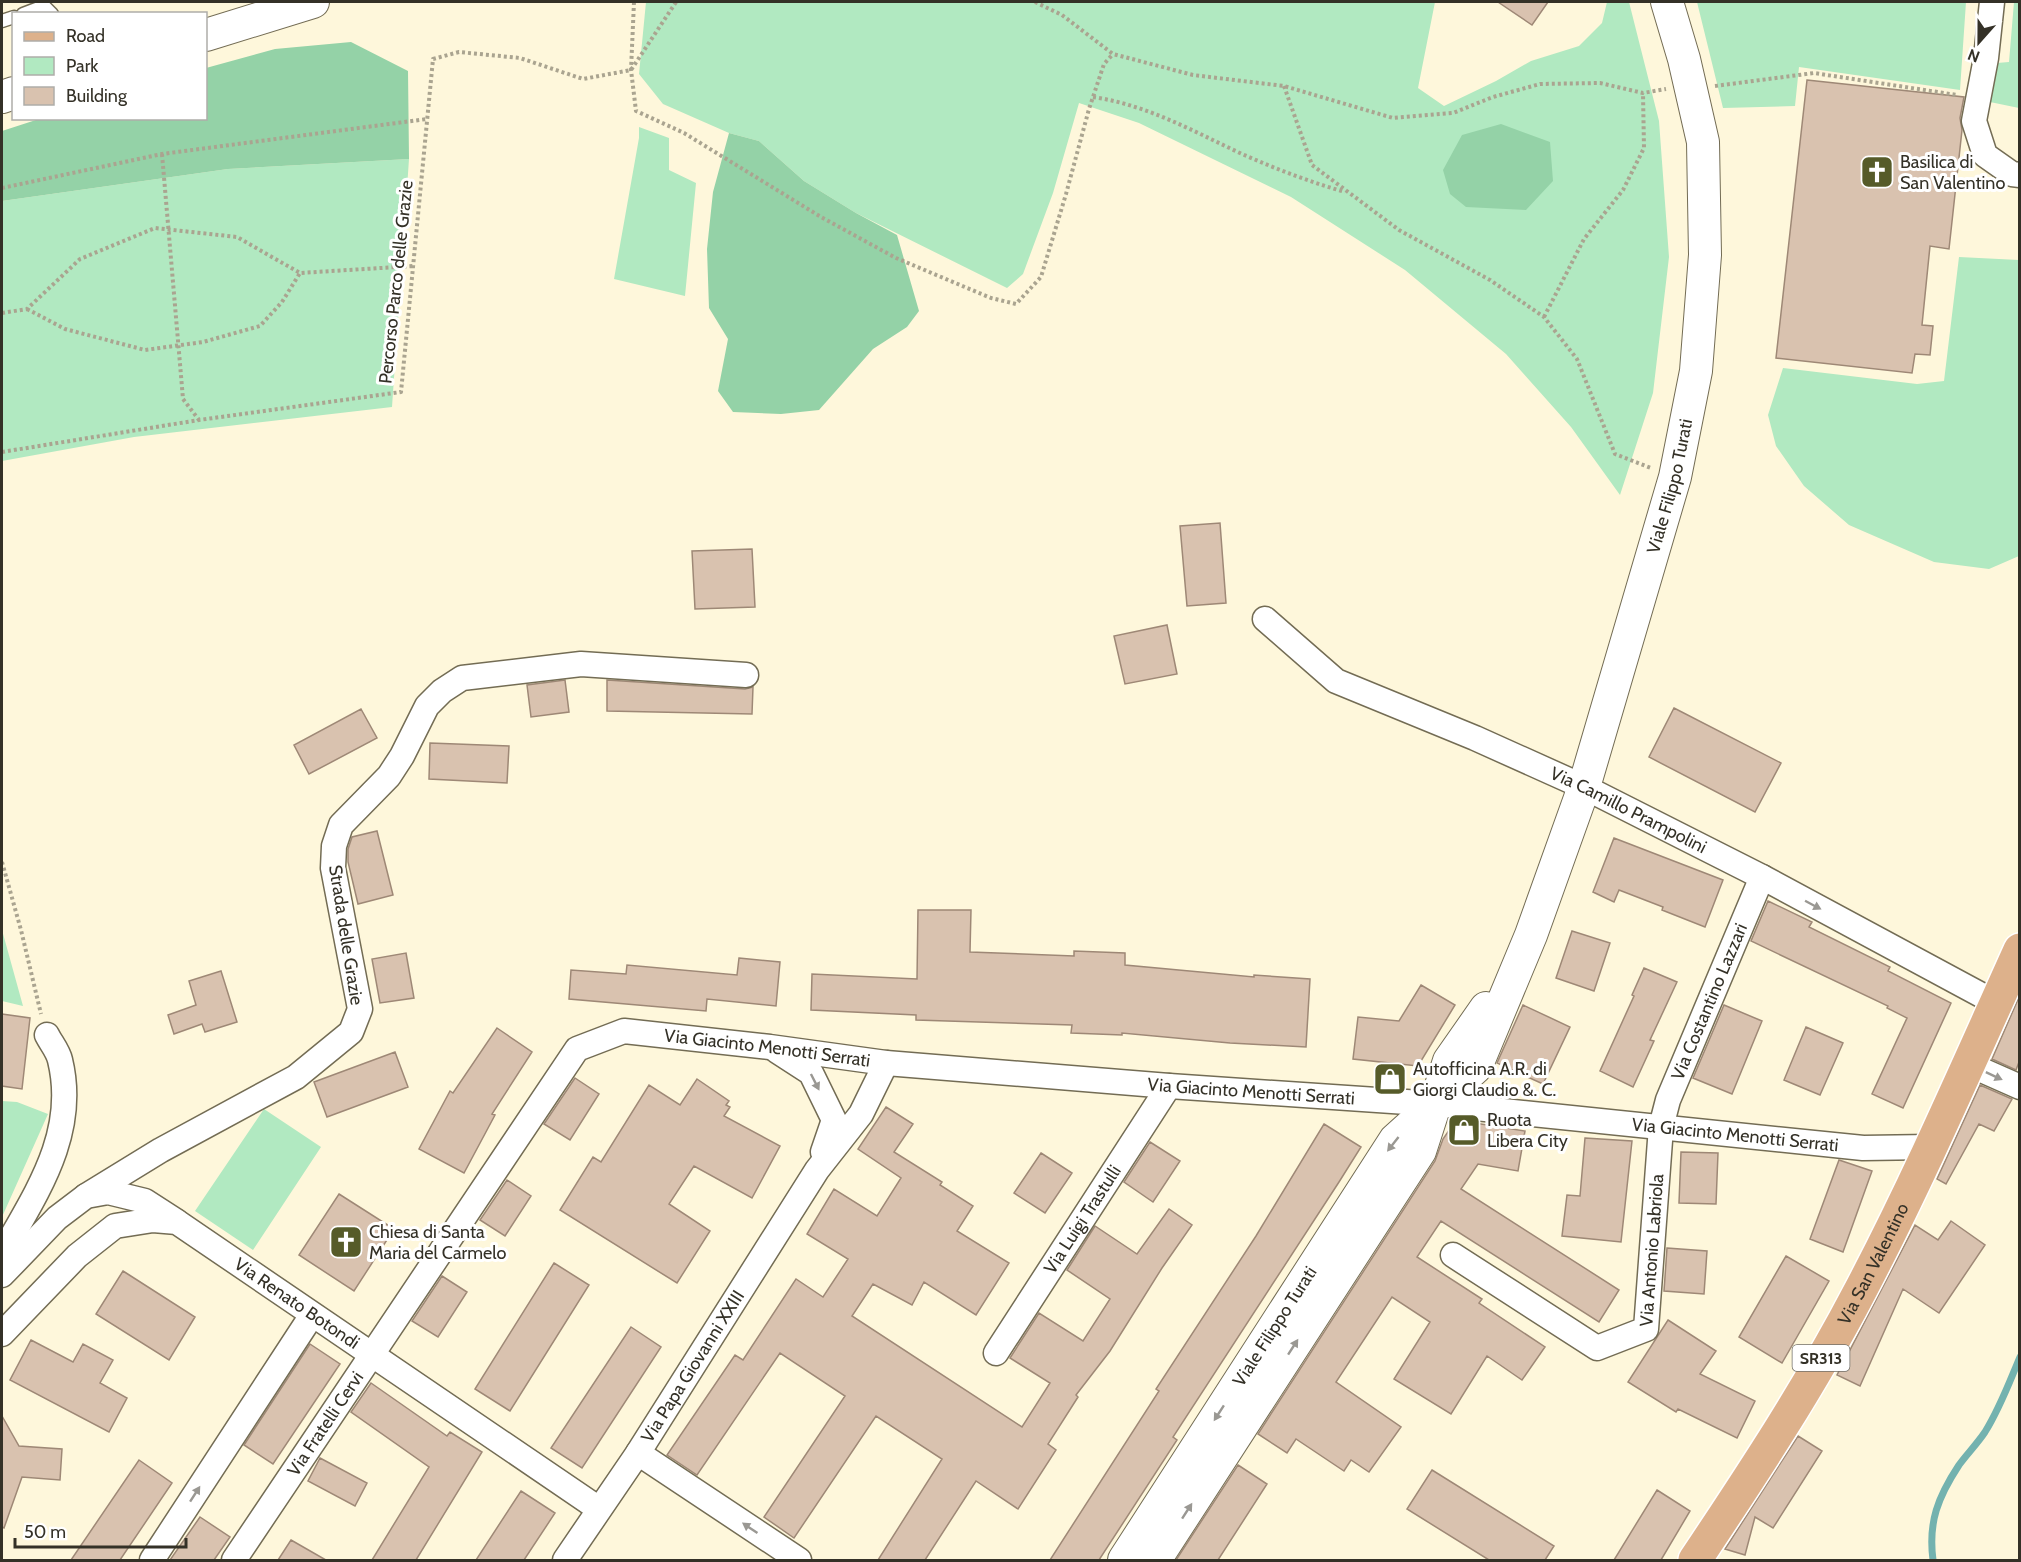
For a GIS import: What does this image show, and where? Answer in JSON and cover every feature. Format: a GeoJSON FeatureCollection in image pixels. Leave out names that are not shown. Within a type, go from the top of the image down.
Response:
{"type":"FeatureCollection","features":[{"type":"Feature","properties":{"kind":"main road","name":"Via San Valentino"},"geometry":{"type":"LineString","coordinates":[[1695,1560],[1768,1451],[1859,1293],[1930,1147],[2019,950]]}},
{"type":"Feature","properties":{"kind":"street"},"geometry":{"type":"LineString","coordinates":[[207,35],[313,2]]}},
{"type":"Feature","properties":{"kind":"street","name":"Viale Filippo Turati"},"geometry":{"type":"LineString","coordinates":[[1155,1560],[1420,1151],[1449,1061],[1522,955],[1584,787],[1675,477],[1696,371],[1705,255],[1703,142],[1668,2]]}},
{"type":"Feature","properties":{"kind":"street"},"geometry":{"type":"LineString","coordinates":[[1992,2],[1986,58],[1974,121],[1985,155],[2012,174],[2019,175]]}},
{"type":"Feature","properties":{"kind":"street","name":"Via Camillo Prampolini"},"geometry":{"type":"LineString","coordinates":[[1265,619],[1336,681],[1475,738],[1584,787],[1762,877],[1996,1003]]}},
{"type":"Feature","properties":{"kind":"street","name":"Strada delle Grazie"},"geometry":{"type":"LineString","coordinates":[[2,1275],[57,1218],[86,1196],[161,1150],[296,1077],[351,1032],[360,1009],[333,868],[334,846],[341,825],[389,776],[402,756],[427,706],[442,691],[462,678],[580,664],[747,675]]}},
{"type":"Feature","properties":{"kind":"street","name":"Via Costantino Lazzari"},"geometry":{"type":"LineString","coordinates":[[1661,1127],[1668,1100],[1762,877]]}},
{"type":"Feature","properties":{"kind":"street","name":"Via Giacinto Menotti Serrati"},"geometry":{"type":"LineString","coordinates":[[577,1048],[624,1031],[770,1047],[886,1063],[1169,1086],[1436,1104],[1863,1148],[1930,1147]]}},
{"type":"Feature","properties":{"kind":"street"},"geometry":{"type":"LineString","coordinates":[[2,1254],[38,1194],[55,1154],[63,1122],[60,1058],[47,1035]]}},
{"type":"Feature","properties":{"kind":"street"},"geometry":{"type":"LineString","coordinates":[[770,1047],[811,1073],[834,1120]]}},
{"type":"Feature","properties":{"kind":"street","name":"Via Fratelli Cervi"},"geometry":{"type":"LineString","coordinates":[[234,1560],[577,1048]]}},
{"type":"Feature","properties":{"kind":"street","name":"Via Papa Giovanni XXIII"},"geometry":{"type":"LineString","coordinates":[[817,1170],[834,1120],[859,1087],[886,1063]]}},
{"type":"Feature","properties":{"kind":"street","name":"Via Papa Giovanni XXIII"},"geometry":{"type":"LineString","coordinates":[[573,1558],[599,1509],[638,1453],[817,1170],[861,1114],[886,1063]]}},
{"type":"Feature","properties":{"kind":"street"},"geometry":{"type":"LineString","coordinates":[[1968,1064],[2019,1088]]}},
{"type":"Feature","properties":{"kind":"street","name":"Via Luigi Trastulli"},"geometry":{"type":"LineString","coordinates":[[996,1353],[1169,1086]]}},
{"type":"Feature","properties":{"kind":"street","name":"Viale Filippo Turati"},"geometry":{"type":"LineString","coordinates":[[1124,1560],[1395,1140],[1436,1104]]}},
{"type":"Feature","properties":{"kind":"street","name":"Via Antonio Labriola"},"geometry":{"type":"LineString","coordinates":[[1453,1255],[1597,1348],[1646,1329],[1661,1127]]}},
{"type":"Feature","properties":{"kind":"street"},"geometry":{"type":"LineString","coordinates":[[86,1196],[108,1192],[145,1201],[177,1222]]}},
{"type":"Feature","properties":{"kind":"street"},"geometry":{"type":"LineString","coordinates":[[2,1334],[77,1256],[115,1226],[153,1220],[177,1222]]}},
{"type":"Feature","properties":{"kind":"street","name":"Via Renato Botondi"},"geometry":{"type":"LineString","coordinates":[[177,1222],[599,1509]]}},
{"type":"Feature","properties":{"kind":"street"},"geometry":{"type":"LineString","coordinates":[[152,1560],[312,1315]]}},
{"type":"Feature","properties":{"kind":"street"},"geometry":{"type":"LineString","coordinates":[[638,1453],[799,1560]]}},
{"type":"Feature","properties":{"kind":"lane"},"geometry":{"type":"LineString","coordinates":[[28,12],[44,6],[50,12]]}},
{"type":"Feature","properties":{"kind":"path"},"geometry":{"type":"LineString","coordinates":[[634,2],[631,70],[636,111],[684,133],[821,217],[896,258],[991,298],[1016,304],[1041,277],[1093,97],[1104,64],[1113,54]]}},
{"type":"Feature","properties":{"kind":"path"},"geometry":{"type":"LineString","coordinates":[[631,70],[676,2]]}},
{"type":"Feature","properties":{"kind":"path"},"geometry":{"type":"LineString","coordinates":[[1035,2],[1062,15],[1113,54],[1193,75],[1284,86],[1393,118],[1453,113],[1493,97],[1540,84],[1600,83],[1642,93],[1814,73],[1978,99]]}},
{"type":"Feature","properties":{"kind":"path","name":"Percorso Parco delle Grazie"},"geometry":{"type":"LineString","coordinates":[[2,452],[199,420],[401,392],[433,59],[459,52],[520,58],[583,79],[631,70]]}},
{"type":"Feature","properties":{"kind":"path"},"geometry":{"type":"LineString","coordinates":[[1284,86],[1312,165],[1399,231],[1490,280],[1545,317],[1577,359],[1615,454],[1675,477]]}},
{"type":"Feature","properties":{"kind":"path"},"geometry":{"type":"LineString","coordinates":[[1545,317],[1584,239],[1623,190],[1644,148],[1642,93]]}},
{"type":"Feature","properties":{"kind":"path"},"geometry":{"type":"LineString","coordinates":[[1093,97],[1117,100],[1173,120],[1296,177],[1349,193]]}},
{"type":"Feature","properties":{"kind":"path"},"geometry":{"type":"LineString","coordinates":[[2,188],[162,154],[427,119]]}},
{"type":"Feature","properties":{"kind":"path"},"geometry":{"type":"LineString","coordinates":[[162,154],[183,399],[199,420]]}},
{"type":"Feature","properties":{"kind":"path"},"geometry":{"type":"LineString","coordinates":[[2,313],[27,309],[80,259],[155,228],[237,237],[300,273],[413,266]]}},
{"type":"Feature","properties":{"kind":"path"},"geometry":{"type":"LineString","coordinates":[[27,309],[65,329],[146,350],[178,346],[203,342],[260,326],[282,302],[300,273]]}},
{"type":"Feature","properties":{"kind":"path"},"geometry":{"type":"LineString","coordinates":[[2,862],[47,1035]]}},
{"type":"Feature","properties":{"kind":"green space"},"geometry":{"type":"Polygon","coordinates":[[[646,2],[1435,2],[1418,88],[1444,106],[1531,61],[1579,46],[1602,23],[1607,2],[1629,2],[1659,121],[1669,257],[1653,393],[1620,495],[1571,427],[1506,354],[1405,270],[1291,197],[1139,123],[1079,103],[1053,193],[1023,274],[1007,288],[856,213],[804,181],[759,141],[729,133],[663,104],[639,74],[646,2]]]}},
{"type":"Feature","properties":{"kind":"green space"},"geometry":{"type":"Polygon","coordinates":[[[1697,2],[1966,2],[1960,90],[1799,67],[1795,106],[1723,108],[1697,2]]]}},
{"type":"Feature","properties":{"kind":"green space"},"geometry":{"type":"Polygon","coordinates":[[[2014,2],[2019,2],[2019,108],[1990,102],[1997,63],[2009,62],[2014,2]]]}},
{"type":"Feature","properties":{"kind":"green space"},"geometry":{"type":"Polygon","coordinates":[[[351,42],[408,71],[409,159],[228,169],[2,201],[2,131],[36,120],[207,120],[207,68],[275,49],[351,42]]]}},
{"type":"Feature","properties":{"kind":"green space"},"geometry":{"type":"Polygon","coordinates":[[[1501,124],[1550,142],[1553,181],[1526,210],[1466,207],[1450,194],[1443,170],[1462,135],[1501,124]]]}},
{"type":"Feature","properties":{"kind":"green space"},"geometry":{"type":"Polygon","coordinates":[[[639,127],[669,138],[669,170],[696,183],[685,296],[614,279],[639,127]]]}},
{"type":"Feature","properties":{"kind":"green space"},"geometry":{"type":"Polygon","coordinates":[[[729,133],[759,141],[804,181],[897,235],[919,311],[907,327],[873,349],[819,410],[781,414],[733,412],[718,391],[728,339],[709,308],[707,249],[713,192],[729,133]]]}},
{"type":"Feature","properties":{"kind":"green space"},"geometry":{"type":"Polygon","coordinates":[[[409,159],[392,407],[134,437],[2,461],[2,201],[228,169],[409,159]]]}},
{"type":"Feature","properties":{"kind":"green space"},"geometry":{"type":"Polygon","coordinates":[[[1959,257],[2019,260],[2019,556],[1989,569],[1934,562],[1849,525],[1804,486],[1776,446],[1768,415],[1783,368],[1917,384],[1944,381],[1959,257]]]}},
{"type":"Feature","properties":{"kind":"green space"},"geometry":{"type":"Polygon","coordinates":[[[2,930],[23,1006],[2,1001],[2,930]]]}},
{"type":"Feature","properties":{"kind":"green space"},"geometry":{"type":"Polygon","coordinates":[[[2,1101],[17,1102],[48,1114],[2,1217],[2,1101]]]}},
{"type":"Feature","properties":{"kind":"green space"},"geometry":{"type":"Polygon","coordinates":[[[264,1109],[321,1147],[253,1250],[195,1211],[264,1109]]]}},
{"type":"Feature","properties":{"kind":"building"},"geometry":{"type":"Polygon","coordinates":[[[1498,2],[1548,2],[1532,25],[1498,2]]]}},
{"type":"Feature","properties":{"kind":"building","name":"Basilica di San Valentino"},"geometry":{"type":"Polygon","coordinates":[[[1807,80],[1964,97],[1960,118],[1962,130],[1949,249],[1930,246],[1922,325],[1933,326],[1930,355],[1915,354],[1912,373],[1776,358],[1807,80]]]}},
{"type":"Feature","properties":{"kind":"building"},"geometry":{"type":"Polygon","coordinates":[[[1220,523],[1226,603],[1187,606],[1180,526],[1220,523]]]}},
{"type":"Feature","properties":{"kind":"building"},"geometry":{"type":"Polygon","coordinates":[[[752,549],[755,607],[695,609],[692,551],[752,549]]]}},
{"type":"Feature","properties":{"kind":"building"},"geometry":{"type":"Polygon","coordinates":[[[1167,625],[1177,674],[1125,684],[1114,636],[1167,625]]]}},
{"type":"Feature","properties":{"kind":"building"},"geometry":{"type":"Polygon","coordinates":[[[565,680],[569,712],[531,717],[527,685],[565,680]]]}},
{"type":"Feature","properties":{"kind":"building"},"geometry":{"type":"Polygon","coordinates":[[[607,680],[745,689],[753,687],[752,714],[607,711],[607,680]]]}},
{"type":"Feature","properties":{"kind":"building"},"geometry":{"type":"Polygon","coordinates":[[[1674,708],[1781,763],[1755,812],[1649,757],[1674,708]]]}},
{"type":"Feature","properties":{"kind":"building"},"geometry":{"type":"Polygon","coordinates":[[[361,709],[377,738],[309,774],[294,745],[361,709]]]}},
{"type":"Feature","properties":{"kind":"building"},"geometry":{"type":"Polygon","coordinates":[[[430,743],[509,746],[507,783],[429,779],[430,743]]]}},
{"type":"Feature","properties":{"kind":"building"},"geometry":{"type":"Polygon","coordinates":[[[377,831],[393,895],[358,904],[348,862],[348,849],[352,837],[377,831]]]}},
{"type":"Feature","properties":{"kind":"building"},"geometry":{"type":"Polygon","coordinates":[[[1614,838],[1723,880],[1705,927],[1619,890],[1614,902],[1593,892],[1614,838]]]}},
{"type":"Feature","properties":{"kind":"building"},"geometry":{"type":"Polygon","coordinates":[[[1768,901],[1812,922],[1809,927],[1890,967],[1888,971],[1951,1003],[1903,1108],[1872,1094],[1907,1018],[1887,1008],[1888,1006],[1751,941],[1768,901]]]}},
{"type":"Feature","properties":{"kind":"building"},"geometry":{"type":"Polygon","coordinates":[[[918,910],[971,910],[970,952],[1074,956],[1074,951],[1125,953],[1125,965],[1254,977],[1254,975],[1310,979],[1306,1047],[1122,1033],[1122,1035],[1071,1033],[1072,1025],[916,1020],[916,1015],[811,1010],[812,974],[917,979],[918,910]]]}},
{"type":"Feature","properties":{"kind":"building"},"geometry":{"type":"Polygon","coordinates":[[[1572,931],[1610,943],[1594,991],[1556,978],[1572,931]]]}},
{"type":"Feature","properties":{"kind":"building"},"geometry":{"type":"Polygon","coordinates":[[[406,953],[414,998],[380,1003],[372,959],[406,953]]]}},
{"type":"Feature","properties":{"kind":"building"},"geometry":{"type":"Polygon","coordinates":[[[739,958],[780,962],[776,1006],[707,999],[706,1011],[569,999],[571,970],[626,974],[627,965],[737,975],[739,958]]]}},
{"type":"Feature","properties":{"kind":"building"},"geometry":{"type":"Polygon","coordinates":[[[1644,968],[1677,982],[1650,1040],[1654,1041],[1633,1087],[1600,1071],[1634,996],[1632,995],[1644,968]]]}},
{"type":"Feature","properties":{"kind":"building"},"geometry":{"type":"Polygon","coordinates":[[[221,971],[237,1022],[205,1032],[202,1024],[174,1034],[168,1015],[196,1005],[189,981],[221,971]]]}},
{"type":"Feature","properties":{"kind":"building"},"geometry":{"type":"Polygon","coordinates":[[[1421,985],[1455,1005],[1418,1066],[1353,1059],[1358,1017],[1399,1021],[1421,985]]]}},
{"type":"Feature","properties":{"kind":"building"},"geometry":{"type":"Polygon","coordinates":[[[2019,997],[2019,1062],[2016,1070],[1992,1059],[2019,997]]]}},
{"type":"Feature","properties":{"kind":"building"},"geometry":{"type":"Polygon","coordinates":[[[1523,1005],[1570,1027],[1543,1084],[1497,1063],[1523,1005]]]}},
{"type":"Feature","properties":{"kind":"building"},"geometry":{"type":"Polygon","coordinates":[[[1724,1005],[1762,1021],[1732,1094],[1693,1078],[1724,1005]]]}},
{"type":"Feature","properties":{"kind":"building"},"geometry":{"type":"Polygon","coordinates":[[[2,1014],[30,1018],[22,1089],[2,1086],[2,1014]]]}},
{"type":"Feature","properties":{"kind":"building"},"geometry":{"type":"Polygon","coordinates":[[[1806,1027],[1843,1043],[1820,1095],[1784,1080],[1806,1027]]]}},
{"type":"Feature","properties":{"kind":"building"},"geometry":{"type":"Polygon","coordinates":[[[497,1028],[532,1052],[492,1114],[495,1115],[464,1173],[419,1149],[450,1091],[453,1093],[497,1028]]]}},
{"type":"Feature","properties":{"kind":"building"},"geometry":{"type":"Polygon","coordinates":[[[395,1052],[408,1087],[327,1117],[314,1082],[395,1052]]]}},
{"type":"Feature","properties":{"kind":"building"},"geometry":{"type":"Polygon","coordinates":[[[575,1078],[599,1094],[570,1140],[544,1124],[575,1078]]]}},
{"type":"Feature","properties":{"kind":"building"},"geometry":{"type":"Polygon","coordinates":[[[697,1079],[729,1101],[726,1105],[730,1107],[724,1116],[780,1146],[752,1198],[694,1166],[669,1204],[710,1231],[677,1283],[560,1210],[593,1157],[601,1162],[649,1085],[680,1105],[697,1079]]]}},
{"type":"Feature","properties":{"kind":"building"},"geometry":{"type":"Polygon","coordinates":[[[1980,1085],[2012,1099],[1994,1131],[1979,1124],[1946,1184],[1937,1179],[1980,1085]]]}},
{"type":"Feature","properties":{"kind":"building"},"geometry":{"type":"Polygon","coordinates":[[[886,1107],[913,1124],[894,1152],[942,1182],[940,1185],[973,1206],[957,1231],[1009,1263],[976,1315],[924,1282],[912,1305],[873,1284],[852,1316],[1022,1427],[1050,1383],[1010,1358],[1039,1313],[1083,1341],[1110,1299],[1067,1270],[1095,1226],[1137,1254],[1169,1209],[1192,1225],[1110,1351],[1076,1395],[1078,1397],[1048,1444],[1056,1450],[1018,1509],[976,1481],[925,1560],[878,1560],[942,1459],[876,1416],[794,1538],[764,1517],[845,1396],[780,1353],[697,1475],[667,1455],[735,1355],[743,1360],[796,1279],[823,1297],[848,1259],[807,1234],[834,1189],[877,1216],[901,1178],[858,1149],[886,1107]]]}},
{"type":"Feature","properties":{"kind":"building"},"geometry":{"type":"Polygon","coordinates":[[[1456,1120],[1525,1131],[1518,1171],[1478,1164],[1461,1189],[1619,1290],[1599,1322],[1441,1221],[1417,1257],[1482,1299],[1479,1303],[1545,1347],[1522,1380],[1487,1356],[1451,1414],[1394,1379],[1430,1322],[1392,1297],[1336,1382],[1401,1427],[1369,1472],[1351,1460],[1344,1471],[1296,1439],[1287,1453],[1258,1434],[1435,1161],[1443,1139],[1456,1120]]]}},
{"type":"Feature","properties":{"kind":"building"},"geometry":{"type":"Polygon","coordinates":[[[1324,1124],[1361,1147],[1173,1437],[1177,1440],[1099,1560],[1050,1560],[1159,1391],[1156,1389],[1256,1236],[1324,1124]]]}},
{"type":"Feature","properties":{"kind":"building"},"geometry":{"type":"Polygon","coordinates":[[[1585,1138],[1632,1141],[1621,1242],[1562,1236],[1567,1195],[1580,1196],[1585,1138]]]}},
{"type":"Feature","properties":{"kind":"building"},"geometry":{"type":"Polygon","coordinates":[[[1150,1142],[1180,1161],[1153,1202],[1124,1182],[1150,1142]]]}},
{"type":"Feature","properties":{"kind":"building"},"geometry":{"type":"Polygon","coordinates":[[[1681,1152],[1718,1153],[1716,1204],[1679,1203],[1681,1152]]]}},
{"type":"Feature","properties":{"kind":"building"},"geometry":{"type":"Polygon","coordinates":[[[1041,1153],[1072,1173],[1045,1213],[1014,1193],[1041,1153]]]}},
{"type":"Feature","properties":{"kind":"building"},"geometry":{"type":"Polygon","coordinates":[[[1839,1160],[1872,1171],[1843,1252],[1810,1239],[1839,1160]]]}},
{"type":"Feature","properties":{"kind":"building"},"geometry":{"type":"Polygon","coordinates":[[[507,1180],[531,1196],[505,1236],[480,1220],[507,1180]]]}},
{"type":"Feature","properties":{"kind":"building","name":"Chiesa di Santa Maria del Carmelo"},"geometry":{"type":"Polygon","coordinates":[[[339,1194],[394,1229],[354,1291],[299,1255],[339,1194]]]}},
{"type":"Feature","properties":{"kind":"building"},"geometry":{"type":"Polygon","coordinates":[[[1951,1221],[1985,1245],[1939,1313],[1903,1289],[1860,1386],[1837,1375],[1915,1225],[1938,1240],[1951,1221]]]}},
{"type":"Feature","properties":{"kind":"building"},"geometry":{"type":"Polygon","coordinates":[[[1667,1248],[1707,1251],[1704,1294],[1664,1291],[1667,1248]]]}},
{"type":"Feature","properties":{"kind":"building"},"geometry":{"type":"Polygon","coordinates":[[[1786,1256],[1829,1281],[1782,1363],[1739,1337],[1786,1256]]]}},
{"type":"Feature","properties":{"kind":"building"},"geometry":{"type":"Polygon","coordinates":[[[554,1263],[589,1285],[510,1411],[475,1389],[554,1263]]]}},
{"type":"Feature","properties":{"kind":"building"},"geometry":{"type":"Polygon","coordinates":[[[123,1271],[195,1317],[169,1360],[96,1314],[123,1271]]]}},
{"type":"Feature","properties":{"kind":"building"},"geometry":{"type":"Polygon","coordinates":[[[442,1276],[467,1292],[438,1337],[412,1321],[442,1276]]]}},
{"type":"Feature","properties":{"kind":"building"},"geometry":{"type":"Polygon","coordinates":[[[1668,1320],[1716,1351],[1700,1374],[1755,1401],[1737,1438],[1678,1409],[1676,1412],[1628,1382],[1668,1320]]]}},
{"type":"Feature","properties":{"kind":"building"},"geometry":{"type":"Polygon","coordinates":[[[631,1327],[661,1347],[582,1468],[551,1448],[631,1327]]]}},
{"type":"Feature","properties":{"kind":"building"},"geometry":{"type":"Polygon","coordinates":[[[31,1340],[73,1362],[83,1344],[113,1360],[100,1383],[127,1398],[109,1432],[10,1380],[31,1340]]]}},
{"type":"Feature","properties":{"kind":"building"},"geometry":{"type":"Polygon","coordinates":[[[310,1344],[340,1364],[273,1464],[244,1445],[310,1344]]]}},
{"type":"Feature","properties":{"kind":"building"},"geometry":{"type":"Polygon","coordinates":[[[371,1383],[447,1436],[450,1432],[482,1452],[416,1560],[372,1560],[429,1467],[351,1412],[371,1383]]]}},
{"type":"Feature","properties":{"kind":"building"},"geometry":{"type":"Polygon","coordinates":[[[2,1416],[19,1446],[62,1449],[60,1480],[22,1477],[4,1528],[2,1527],[2,1416]]]}},
{"type":"Feature","properties":{"kind":"building"},"geometry":{"type":"Polygon","coordinates":[[[1798,1436],[1822,1451],[1773,1528],[1755,1517],[1745,1555],[1725,1549],[1798,1436]]]}},
{"type":"Feature","properties":{"kind":"building"},"geometry":{"type":"Polygon","coordinates":[[[320,1458],[367,1483],[355,1506],[308,1481],[320,1458]]]}},
{"type":"Feature","properties":{"kind":"building"},"geometry":{"type":"Polygon","coordinates":[[[139,1460],[172,1483],[120,1560],[71,1560],[139,1460]]]}},
{"type":"Feature","properties":{"kind":"building"},"geometry":{"type":"Polygon","coordinates":[[[1238,1465],[1267,1484],[1218,1560],[1176,1560],[1238,1465]]]}},
{"type":"Feature","properties":{"kind":"building"},"geometry":{"type":"Polygon","coordinates":[[[1432,1470],[1554,1546],[1545,1560],[1489,1560],[1407,1509],[1432,1470]]]}},
{"type":"Feature","properties":{"kind":"building"},"geometry":{"type":"Polygon","coordinates":[[[1657,1490],[1690,1511],[1661,1560],[1614,1560],[1657,1490]]]}},
{"type":"Feature","properties":{"kind":"building"},"geometry":{"type":"Polygon","coordinates":[[[521,1491],[555,1513],[524,1560],[476,1560],[521,1491]]]}},
{"type":"Feature","properties":{"kind":"building"},"geometry":{"type":"Polygon","coordinates":[[[200,1517],[230,1537],[214,1560],[170,1560],[200,1517]]]}},
{"type":"Feature","properties":{"kind":"building"},"geometry":{"type":"Polygon","coordinates":[[[291,1540],[326,1560],[278,1560],[291,1540]]]}},
{"type":"Feature","properties":{"kind":"waterway"},"geometry":{"type":"LineString","coordinates":[[1933,1560],[1933,1522],[1940,1499],[1959,1465],[1990,1423],[2020,1357]]}},
{"type":"Feature","properties":{"kind":"place","name":"Basilica di San Valentino"},"geometry":{"type":"Point","coordinates":[1877,172]}},
{"type":"Feature","properties":{"kind":"place","name":"Autofficina A.R. di Giorgi Claudio &. C."},"geometry":{"type":"Point","coordinates":[1390,1079]}},
{"type":"Feature","properties":{"kind":"place","name":"Ruota Libera City"},"geometry":{"type":"Point","coordinates":[1464,1130]}},
{"type":"Feature","properties":{"kind":"place","name":"Chiesa di Santa Maria del Carmelo"},"geometry":{"type":"Point","coordinates":[346,1242]}}]}
